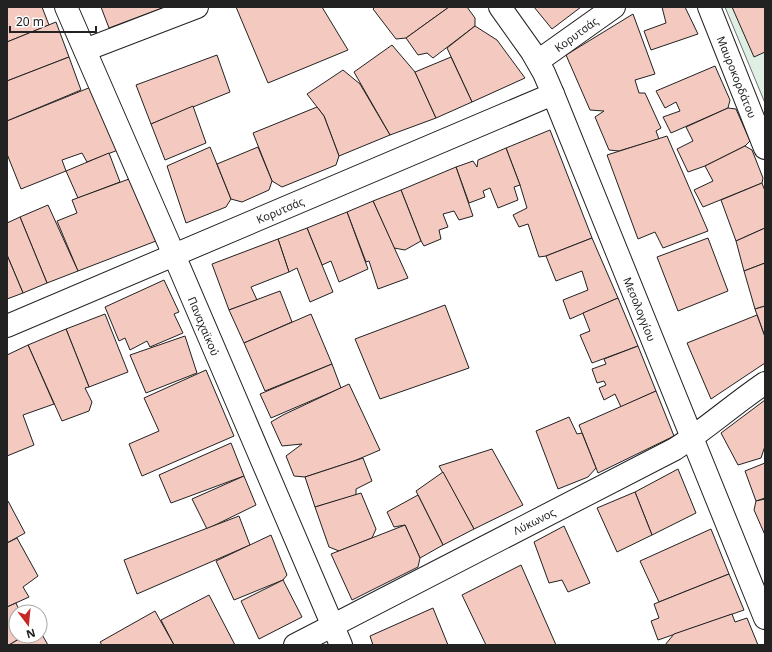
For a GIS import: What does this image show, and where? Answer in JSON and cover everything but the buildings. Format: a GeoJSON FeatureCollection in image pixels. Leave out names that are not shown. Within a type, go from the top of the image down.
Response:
{"type":"FeatureCollection","features":[{"type":"Feature","properties":{"kind":"street","name":"Παναχαϊκού"},"geometry":{"type":"LineString","coordinates":[[66,7],[341,645]]}},
{"type":"Feature","properties":{"kind":"street"},"geometry":{"type":"LineString","coordinates":[[85,50],[197,7]]}},
{"type":"Feature","properties":{"kind":"street","name":"Μεσολογγίου"},"geometry":{"type":"LineString","coordinates":[[500,7],[538,61],[553,94],[765,618]]}},
{"type":"Feature","properties":{"kind":"street","name":"Κορυτσάς"},"geometry":{"type":"LineString","coordinates":[[538,61],[614,7]]}},
{"type":"Feature","properties":{"kind":"street","name":"Μαυροκορδάτου"},"geometry":{"type":"LineString","coordinates":[[709,7],[765,148]]}},
{"type":"Feature","properties":{"kind":"street","name":"Κορυτσάς"},"geometry":{"type":"LineString","coordinates":[[7,326],[553,94]]}},
{"type":"Feature","properties":{"kind":"street","name":"Λύκωνος"},"geometry":{"type":"LineString","coordinates":[[295,645],[675,449],[765,383]]}},
{"type":"Feature","properties":{"kind":"green space"},"geometry":{"type":"Polygon","coordinates":[[[725,7],[765,7],[765,103],[725,7]]]}}]}
